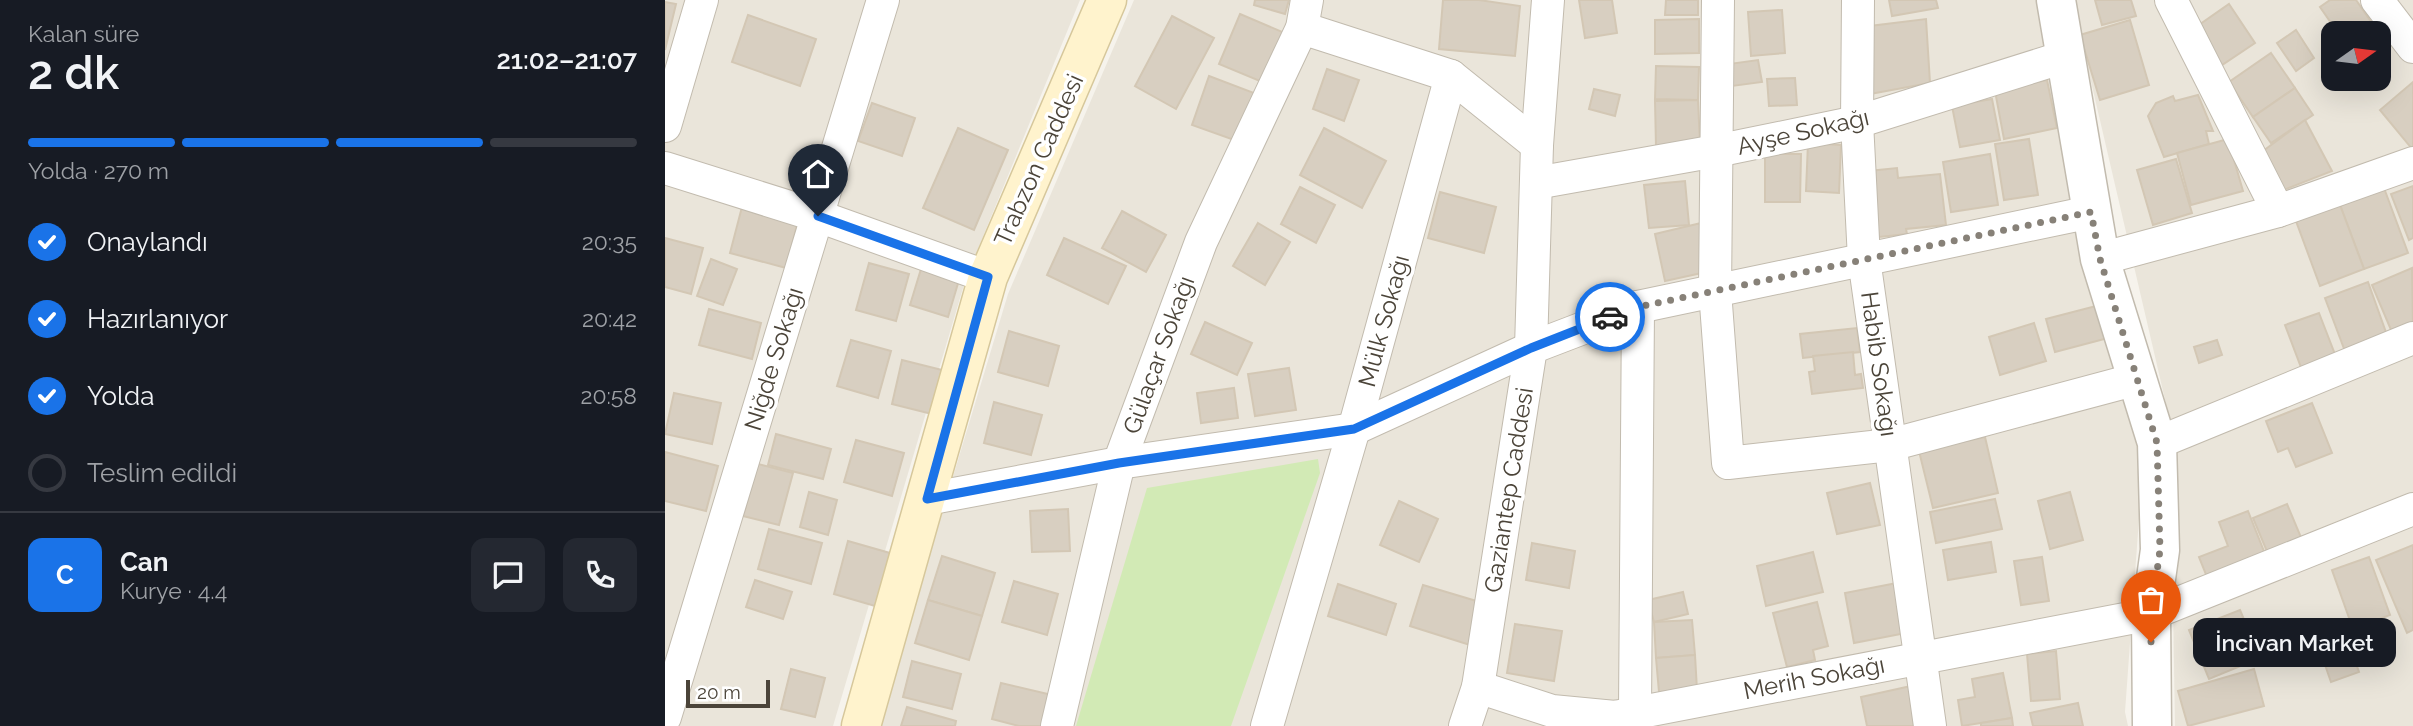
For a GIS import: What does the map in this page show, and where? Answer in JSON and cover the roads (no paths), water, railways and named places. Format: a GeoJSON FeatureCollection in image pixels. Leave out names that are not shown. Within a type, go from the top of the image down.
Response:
{"type":"FeatureCollection","features":[{"type":"Feature","properties":{"kind":"main road","name":"Trabzon Caddesi"},"geometry":{"type":"LineString","coordinates":[[861,726],[988,277],[1107,0]]}},
{"type":"Feature","properties":{"kind":"street"},"geometry":{"type":"LineString","coordinates":[[665,127],[702,0]]}},
{"type":"Feature","properties":{"kind":"street","name":"Niğde Sokağı"},"geometry":{"type":"LineString","coordinates":[[665,718],[883,0]]}},
{"type":"Feature","properties":{"kind":"street","name":"Gaziantep Caddesi"},"geometry":{"type":"LineString","coordinates":[[1465,726],[1478,687],[1531,348],[1537,145],[1548,0]]}},
{"type":"Feature","properties":{"kind":"street"},"geometry":{"type":"LineString","coordinates":[[1719,0],[1714,291],[1728,463],[1890,445],[2137,379]]}},
{"type":"Feature","properties":{"kind":"street","name":"Habib Sokağı"},"geometry":{"type":"LineString","coordinates":[[1858,0],[1857,122],[1864,259],[1930,726]]}},
{"type":"Feature","properties":{"kind":"street"},"geometry":{"type":"LineString","coordinates":[[2056,0],[2100,259],[2157,443],[2160,550],[2151,614],[2152,726]]}},
{"type":"Feature","properties":{"kind":"street"},"geometry":{"type":"LineString","coordinates":[[2171,0],[2278,211]]}},
{"type":"Feature","properties":{"kind":"street"},"geometry":{"type":"LineString","coordinates":[[2377,0],[2413,47]]}},
{"type":"Feature","properties":{"kind":"street"},"geometry":{"type":"LineString","coordinates":[[1304,14],[1451,76],[1537,145]]}},
{"type":"Feature","properties":{"kind":"street","name":"Gülaçar Sokağı"},"geometry":{"type":"LineString","coordinates":[[1057,726],[1119,463],[1201,242],[1304,14]]}},
{"type":"Feature","properties":{"kind":"street","name":"Ayşe Sokağı"},"geometry":{"type":"LineString","coordinates":[[1536,183],[1716,151],[1857,122],[2064,57]]}},
{"type":"Feature","properties":{"kind":"street","name":"Mülk Sokağı"},"geometry":{"type":"LineString","coordinates":[[1267,726],[1354,429],[1451,76]]}},
{"type":"Feature","properties":{"kind":"street"},"geometry":{"type":"LineString","coordinates":[[2100,259],[2278,211],[2413,163]]}},
{"type":"Feature","properties":{"kind":"street"},"geometry":{"type":"LineString","coordinates":[[665,167],[818,216],[988,277]]}},
{"type":"Feature","properties":{"kind":"street"},"geometry":{"type":"LineString","coordinates":[[927,499],[1119,463],[1354,429],[1531,348],[1638,307],[2091,212]]}},
{"type":"Feature","properties":{"kind":"street"},"geometry":{"type":"LineString","coordinates":[[1622,718],[1638,307]]}},
{"type":"Feature","properties":{"kind":"street"},"geometry":{"type":"LineString","coordinates":[[2157,443],[2413,338]]}},
{"type":"Feature","properties":{"kind":"street","name":"Merih Sokağı"},"geometry":{"type":"LineString","coordinates":[[1478,687],[1552,719],[1622,718],[2151,614],[2413,509]]}},
{"type":"Feature","properties":{"kind":"street"},"geometry":{"type":"LineString","coordinates":[[665,718],[687,726]]}},
{"type":"Feature","properties":{"kind":"place","name":"İncivan Market"},"geometry":{"type":"Point","coordinates":[2151,642]}}]}
